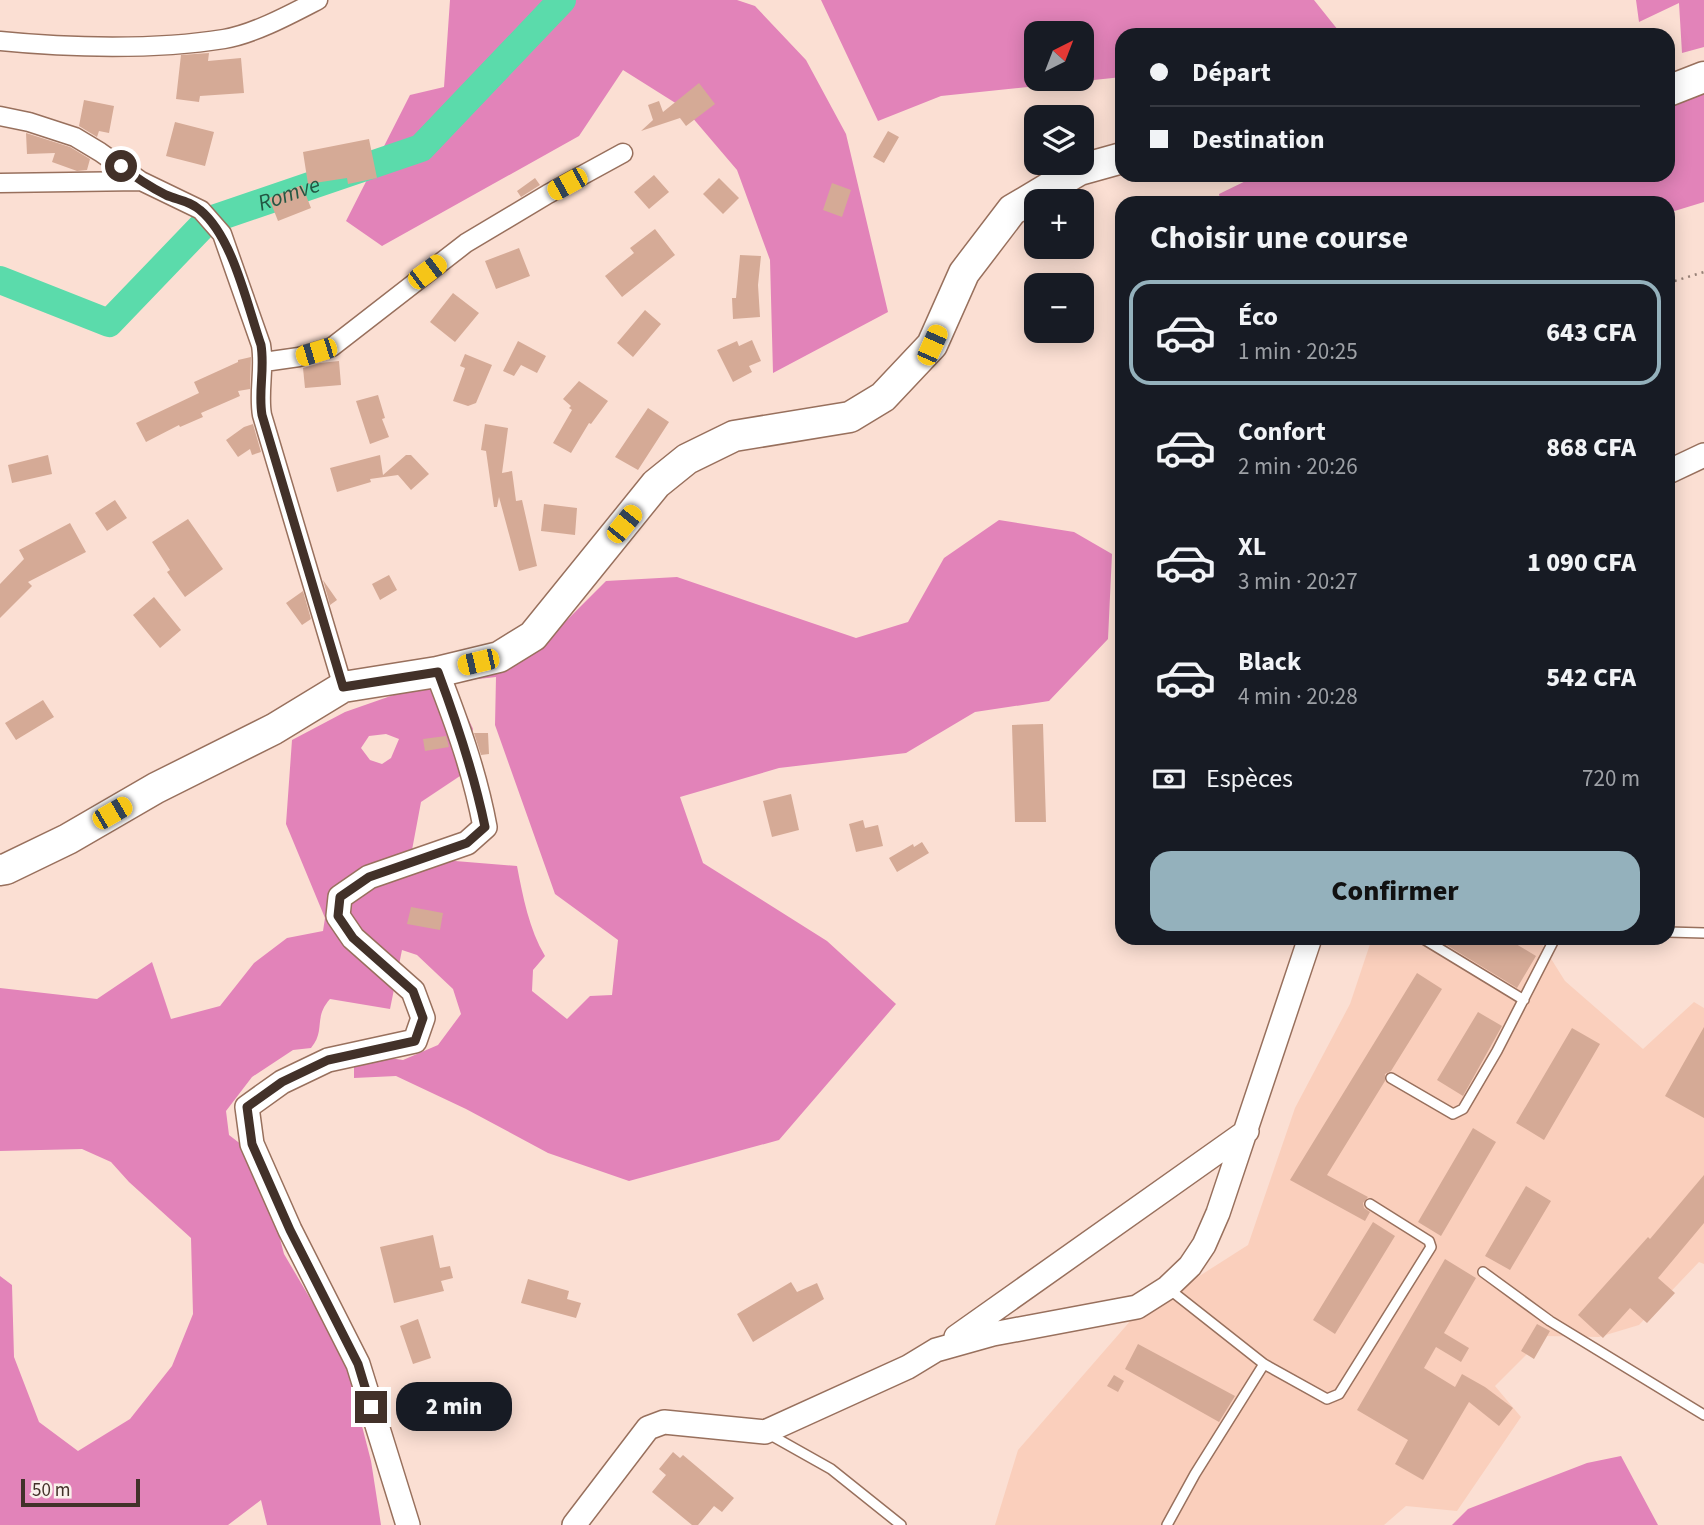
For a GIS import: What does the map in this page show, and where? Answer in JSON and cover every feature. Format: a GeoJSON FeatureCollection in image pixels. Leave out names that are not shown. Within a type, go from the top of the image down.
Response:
{"type":"FeatureCollection","features":[{"type":"Feature","properties":{"kind":"highway"},"geometry":{"type":"LineString","coordinates":[[1675,88],[1704,77]]}},
{"type":"Feature","properties":{"kind":"highway"},"geometry":{"type":"LineString","coordinates":[[0,870],[68,839],[156,788],[274,729],[343,687],[438,672],[499,657],[533,636],[656,484],[687,459],[734,436],[850,417],[883,397],[932,345],[964,274],[1012,210],[1079,170],[1115,160]]}},
{"type":"Feature","properties":{"kind":"street"},"geometry":{"type":"LineString","coordinates":[[0,41],[105,46],[226,38],[287,17],[318,0]]}},
{"type":"Feature","properties":{"kind":"street"},"geometry":{"type":"LineString","coordinates":[[0,116],[75,137],[168,196],[190,203],[222,234],[261,345],[264,362],[260,402],[262,415],[343,687]]}},
{"type":"Feature","properties":{"kind":"street"},"geometry":{"type":"LineString","coordinates":[[264,362],[299,357],[332,347],[466,243],[623,153]]}},
{"type":"Feature","properties":{"kind":"street"},"geometry":{"type":"LineString","coordinates":[[0,183],[142,181]]}},
{"type":"Feature","properties":{"kind":"street"},"geometry":{"type":"LineString","coordinates":[[1675,469],[1704,455]]}},
{"type":"Feature","properties":{"kind":"street"},"geometry":{"type":"LineString","coordinates":[[408,1525],[358,1364],[290,1230],[252,1144],[247,1107],[282,1082],[328,1060],[415,1041],[423,1018],[413,991],[353,938],[338,916],[340,897],[369,877],[467,843],[485,827],[460,730],[438,672]]}},
{"type":"Feature","properties":{"kind":"street"},"geometry":{"type":"LineString","coordinates":[[936,1350],[993,1334],[1137,1307],[1167,1288],[1190,1266],[1204,1245],[1218,1213],[1308,945]]}},
{"type":"Feature","properties":{"kind":"street"},"geometry":{"type":"LineString","coordinates":[[574,1525],[648,1428],[664,1422],[765,1432],[896,1373],[936,1350],[1247,1131]]}},
{"type":"Feature","properties":{"kind":"lane"},"geometry":{"type":"LineString","coordinates":[[1675,932],[1704,933]]}},
{"type":"Feature","properties":{"kind":"lane"},"geometry":{"type":"LineString","coordinates":[[1434,945],[1524,1000]]}},
{"type":"Feature","properties":{"kind":"lane"},"geometry":{"type":"LineString","coordinates":[[1391,1078],[1453,1114],[1463,1109],[1552,945]]}},
{"type":"Feature","properties":{"kind":"lane"},"geometry":{"type":"LineString","coordinates":[[1167,1288],[1264,1364],[1327,1399],[1339,1394],[1431,1247],[1429,1241],[1370,1204]]}},
{"type":"Feature","properties":{"kind":"lane"},"geometry":{"type":"LineString","coordinates":[[1483,1272],[1549,1321],[1704,1415]]}},
{"type":"Feature","properties":{"kind":"lane"},"geometry":{"type":"LineString","coordinates":[[1167,1525],[1195,1474],[1264,1364]]}},
{"type":"Feature","properties":{"kind":"lane"},"geometry":{"type":"LineString","coordinates":[[765,1432],[831,1469],[901,1525]]}},
{"type":"Feature","properties":{"kind":"path"},"geometry":{"type":"LineString","coordinates":[[1675,281],[1704,272]]}},
{"type":"Feature","properties":{"kind":"shaded area"},"geometry":{"type":"Polygon","coordinates":[[[450,0],[737,0],[755,6],[806,60],[846,134],[888,312],[773,373],[770,260],[737,170],[685,109],[623,70],[579,136],[382,246],[346,221],[410,95],[444,87],[450,0]]]}},
{"type":"Feature","properties":{"kind":"shaded area"},"geometry":{"type":"Polygon","coordinates":[[[821,0],[1314,0],[1336,28],[1115,28],[1115,78],[1094,80],[1094,21],[1024,21],[1024,87],[941,96],[878,121],[821,0]]]}},
{"type":"Feature","properties":{"kind":"shaded area"},"geometry":{"type":"Polygon","coordinates":[[[1636,0],[1704,0],[1704,47],[1682,53],[1679,3],[1639,22],[1636,0]]]}},
{"type":"Feature","properties":{"kind":"shaded area"},"geometry":{"type":"Polygon","coordinates":[[[1704,82],[1704,202],[1675,211],[1675,196],[1219,196],[1244,182],[1675,182],[1675,89],[1704,82]]]}},
{"type":"Feature","properties":{"kind":"shaded area"},"geometry":{"type":"Polygon","coordinates":[[[999,520],[1074,532],[1112,554],[1108,639],[1049,701],[975,712],[906,753],[779,768],[680,797],[703,863],[827,941],[896,1004],[779,1140],[629,1181],[548,1153],[466,1109],[396,1076],[354,1078],[354,1053],[403,1060],[438,1045],[461,1014],[453,989],[417,955],[402,950],[390,1009],[330,999],[322,1012],[318,1035],[311,1048],[293,1050],[252,1077],[226,1111],[229,1135],[259,1158],[284,1254],[344,1356],[371,1461],[381,1525],[267,1525],[261,1500],[228,1525],[0,1525],[0,1276],[12,1285],[14,1357],[39,1422],[78,1451],[130,1419],[172,1366],[193,1314],[191,1238],[129,1182],[111,1162],[82,1149],[0,1151],[0,988],[97,999],[152,962],[171,1019],[220,1006],[254,963],[287,938],[323,931],[325,918],[286,824],[292,740],[345,712],[545,642],[606,581],[677,577],[856,638],[908,622],[944,558],[999,520]],[[496,677],[451,682],[473,729],[460,776],[421,802],[412,850],[455,861],[517,866],[531,924],[545,956],[533,970],[532,991],[567,1019],[590,996],[612,995],[618,940],[555,894],[495,725],[496,677]],[[386,734],[369,736],[361,748],[370,760],[382,764],[391,758],[399,739],[386,734]]]}},
{"type":"Feature","properties":{"kind":"shaded area"},"geometry":{"type":"Polygon","coordinates":[[[1370,945],[1542,945],[1565,981],[1643,1049],[1694,1002],[1704,1008],[1704,1264],[1699,1262],[1639,1325],[1599,1337],[1545,1336],[1495,1386],[1521,1417],[1457,1511],[1406,1506],[1384,1525],[995,1525],[1018,1450],[1132,1319],[1248,1245],[1295,1108],[1350,1004],[1370,945]]]}},
{"type":"Feature","properties":{"kind":"shaded area"},"geometry":{"type":"Polygon","coordinates":[[[1621,1456],[1658,1525],[1452,1525],[1468,1509],[1587,1463],[1621,1456]]]}},
{"type":"Feature","properties":{"kind":"building"},"geometry":{"type":"Polygon","coordinates":[[[209,53],[208,61],[241,58],[244,93],[200,96],[199,102],[176,99],[181,55],[209,53]]]}},
{"type":"Feature","properties":{"kind":"building"},"geometry":{"type":"Polygon","coordinates":[[[699,83],[715,104],[686,126],[680,118],[641,131],[653,120],[648,105],[659,101],[663,112],[699,83]]]}},
{"type":"Feature","properties":{"kind":"building"},"geometry":{"type":"Polygon","coordinates":[[[84,100],[114,106],[109,133],[99,131],[97,137],[79,126],[84,100]]]}},
{"type":"Feature","properties":{"kind":"building"},"geometry":{"type":"Polygon","coordinates":[[[175,122],[214,132],[205,166],[166,156],[175,122]]]}},
{"type":"Feature","properties":{"kind":"building"},"geometry":{"type":"Polygon","coordinates":[[[888,131],[899,137],[884,163],[873,157],[888,131]]]}},
{"type":"Feature","properties":{"kind":"building"},"geometry":{"type":"Polygon","coordinates":[[[26,133],[70,147],[90,159],[87,170],[77,171],[52,162],[55,153],[27,154],[26,133]]]}},
{"type":"Feature","properties":{"kind":"building"},"geometry":{"type":"Polygon","coordinates":[[[369,139],[377,178],[348,184],[347,178],[308,184],[303,152],[369,139]]]}},
{"type":"Feature","properties":{"kind":"building"},"geometry":{"type":"Polygon","coordinates":[[[654,175],[669,192],[649,209],[634,192],[654,175]]]}},
{"type":"Feature","properties":{"kind":"building"},"geometry":{"type":"Polygon","coordinates":[[[535,178],[540,185],[521,197],[517,191],[535,178]]]}},
{"type":"Feature","properties":{"kind":"building"},"geometry":{"type":"Polygon","coordinates":[[[719,178],[739,198],[723,214],[703,194],[719,178]]]}},
{"type":"Feature","properties":{"kind":"building"},"geometry":{"type":"Polygon","coordinates":[[[832,183],[851,190],[842,217],[823,210],[832,183]]]}},
{"type":"Feature","properties":{"kind":"building"},"geometry":{"type":"Polygon","coordinates":[[[302,185],[311,208],[278,221],[269,198],[302,185]]]}},
{"type":"Feature","properties":{"kind":"building"},"geometry":{"type":"Polygon","coordinates":[[[655,229],[675,255],[622,297],[605,276],[634,253],[630,248],[655,229]]]}},
{"type":"Feature","properties":{"kind":"building"},"geometry":{"type":"Polygon","coordinates":[[[519,248],[530,276],[496,289],[485,261],[519,248]]]}},
{"type":"Feature","properties":{"kind":"building"},"geometry":{"type":"Polygon","coordinates":[[[740,255],[761,256],[758,285],[760,317],[733,319],[732,298],[736,298],[740,255]]]}},
{"type":"Feature","properties":{"kind":"building"},"geometry":{"type":"Polygon","coordinates":[[[453,293],[479,313],[455,342],[430,322],[453,293]]]}},
{"type":"Feature","properties":{"kind":"building"},"geometry":{"type":"Polygon","coordinates":[[[645,310],[661,324],[633,357],[617,343],[645,310]]]}},
{"type":"Feature","properties":{"kind":"building"},"geometry":{"type":"Polygon","coordinates":[[[752,340],[761,361],[749,366],[752,372],[733,382],[717,350],[737,341],[739,346],[752,340]]]}},
{"type":"Feature","properties":{"kind":"building"},"geometry":{"type":"Polygon","coordinates":[[[518,341],[546,356],[537,373],[521,365],[514,376],[503,371],[518,341]]]}},
{"type":"Feature","properties":{"kind":"building"},"geometry":{"type":"Polygon","coordinates":[[[465,354],[492,365],[476,403],[468,406],[453,401],[465,368],[460,366],[465,354]]]}},
{"type":"Feature","properties":{"kind":"building"},"geometry":{"type":"Polygon","coordinates":[[[251,357],[250,389],[238,391],[240,396],[201,413],[203,417],[180,427],[179,425],[146,442],[136,423],[199,393],[194,382],[238,360],[251,357]]]}},
{"type":"Feature","properties":{"kind":"building"},"geometry":{"type":"Polygon","coordinates":[[[339,361],[341,385],[305,388],[303,368],[339,361]]]}},
{"type":"Feature","properties":{"kind":"building"},"geometry":{"type":"Polygon","coordinates":[[[579,381],[608,401],[591,424],[589,423],[571,453],[553,443],[572,410],[563,399],[579,381]]]}},
{"type":"Feature","properties":{"kind":"building"},"geometry":{"type":"Polygon","coordinates":[[[378,395],[385,418],[382,419],[389,437],[370,444],[356,401],[378,395]]]}},
{"type":"Feature","properties":{"kind":"building"},"geometry":{"type":"Polygon","coordinates":[[[648,408],[669,422],[638,470],[615,457],[648,408]]]}},
{"type":"Feature","properties":{"kind":"building"},"geometry":{"type":"Polygon","coordinates":[[[253,424],[261,452],[252,455],[250,449],[238,457],[226,440],[253,424]]]}},
{"type":"Feature","properties":{"kind":"building"},"geometry":{"type":"Polygon","coordinates":[[[485,424],[508,428],[502,473],[512,471],[516,501],[522,500],[537,566],[519,571],[499,497],[497,507],[494,507],[486,451],[481,450],[485,424]]]}},
{"type":"Feature","properties":{"kind":"building"},"geometry":{"type":"Polygon","coordinates":[[[48,455],[52,474],[12,483],[8,465],[48,455]]]}},
{"type":"Feature","properties":{"kind":"building"},"geometry":{"type":"Polygon","coordinates":[[[380,455],[383,475],[406,455],[411,455],[429,474],[411,490],[398,475],[370,479],[371,482],[337,492],[330,468],[380,455]]]}},
{"type":"Feature","properties":{"kind":"building"},"geometry":{"type":"Polygon","coordinates":[[[115,500],[127,518],[107,531],[95,513],[115,500]]]}},
{"type":"Feature","properties":{"kind":"building"},"geometry":{"type":"Polygon","coordinates":[[[544,504],[577,508],[575,535],[541,531],[544,504]]]}},
{"type":"Feature","properties":{"kind":"building"},"geometry":{"type":"Polygon","coordinates":[[[188,519],[223,569],[185,597],[167,572],[170,570],[152,542],[188,519]]]}},
{"type":"Feature","properties":{"kind":"building"},"geometry":{"type":"Polygon","coordinates":[[[70,523],[86,552],[28,582],[32,586],[0,618],[0,584],[24,559],[19,550],[70,523]]]}},
{"type":"Feature","properties":{"kind":"building"},"geometry":{"type":"Polygon","coordinates":[[[389,575],[397,590],[380,600],[372,584],[389,575]]]}},
{"type":"Feature","properties":{"kind":"building"},"geometry":{"type":"Polygon","coordinates":[[[323,580],[337,600],[330,605],[323,580]]]}},
{"type":"Feature","properties":{"kind":"building"},"geometry":{"type":"Polygon","coordinates":[[[303,591],[311,619],[302,625],[286,603],[303,591]]]}},
{"type":"Feature","properties":{"kind":"building"},"geometry":{"type":"Polygon","coordinates":[[[154,597],[181,630],[160,648],[133,615],[154,597]]]}},
{"type":"Feature","properties":{"kind":"building"},"geometry":{"type":"Polygon","coordinates":[[[43,700],[54,717],[16,740],[5,723],[43,700]]]}},
{"type":"Feature","properties":{"kind":"building"},"geometry":{"type":"Polygon","coordinates":[[[1043,724],[1046,822],[1015,822],[1012,725],[1043,724]]]}},
{"type":"Feature","properties":{"kind":"building"},"geometry":{"type":"Polygon","coordinates":[[[474,733],[488,733],[489,754],[481,755],[474,733]]]}},
{"type":"Feature","properties":{"kind":"building"},"geometry":{"type":"Polygon","coordinates":[[[446,736],[449,747],[425,751],[423,739],[446,736]]]}},
{"type":"Feature","properties":{"kind":"building"},"geometry":{"type":"Polygon","coordinates":[[[791,794],[799,830],[772,837],[763,801],[791,794]]]}},
{"type":"Feature","properties":{"kind":"building"},"geometry":{"type":"Polygon","coordinates":[[[863,820],[865,828],[878,825],[883,846],[856,852],[849,824],[863,820]]]}},
{"type":"Feature","properties":{"kind":"building"},"geometry":{"type":"Polygon","coordinates":[[[922,842],[929,853],[897,872],[889,858],[913,844],[914,847],[922,842]]]}},
{"type":"Feature","properties":{"kind":"building"},"geometry":{"type":"Polygon","coordinates":[[[411,907],[443,913],[440,930],[407,924],[411,907]]]}},
{"type":"Feature","properties":{"kind":"building"},"geometry":{"type":"Polygon","coordinates":[[[1446,945],[1518,945],[1536,956],[1517,988],[1446,945]]]}},
{"type":"Feature","properties":{"kind":"building"},"geometry":{"type":"Polygon","coordinates":[[[1417,973],[1442,989],[1391,1071],[1385,1074],[1385,1081],[1327,1175],[1368,1197],[1363,1203],[1364,1208],[1370,1212],[1365,1221],[1290,1180],[1417,973]]]}},
{"type":"Feature","properties":{"kind":"building"},"geometry":{"type":"Polygon","coordinates":[[[1478,1012],[1502,1026],[1463,1096],[1437,1080],[1478,1012]]]}},
{"type":"Feature","properties":{"kind":"building"},"geometry":{"type":"Polygon","coordinates":[[[1704,1027],[1704,1118],[1665,1096],[1704,1027]]]}},
{"type":"Feature","properties":{"kind":"building"},"geometry":{"type":"Polygon","coordinates":[[[1572,1028],[1600,1044],[1544,1140],[1516,1123],[1572,1028]]]}},
{"type":"Feature","properties":{"kind":"building"},"geometry":{"type":"Polygon","coordinates":[[[1473,1128],[1496,1142],[1441,1236],[1418,1222],[1473,1128]]]}},
{"type":"Feature","properties":{"kind":"building"},"geometry":{"type":"Polygon","coordinates":[[[1704,1175],[1704,1223],[1658,1278],[1675,1293],[1647,1323],[1630,1308],[1603,1338],[1578,1315],[1648,1237],[1650,1239],[1704,1175]]]}},
{"type":"Feature","properties":{"kind":"building"},"geometry":{"type":"Polygon","coordinates":[[[1526,1186],[1551,1201],[1510,1270],[1485,1256],[1526,1186]]]}},
{"type":"Feature","properties":{"kind":"building"},"geometry":{"type":"Polygon","coordinates":[[[1373,1222],[1395,1236],[1335,1334],[1313,1320],[1373,1222]]]}},
{"type":"Feature","properties":{"kind":"building"},"geometry":{"type":"Polygon","coordinates":[[[433,1235],[440,1268],[450,1266],[453,1278],[441,1281],[444,1291],[394,1303],[380,1247],[433,1235]]]}},
{"type":"Feature","properties":{"kind":"building"},"geometry":{"type":"Polygon","coordinates":[[[1445,1259],[1476,1278],[1444,1333],[1469,1348],[1461,1362],[1436,1347],[1424,1368],[1455,1387],[1462,1374],[1513,1408],[1499,1426],[1469,1402],[1423,1480],[1395,1464],[1408,1440],[1357,1410],[1445,1259]]]}},
{"type":"Feature","properties":{"kind":"building"},"geometry":{"type":"Polygon","coordinates":[[[528,1279],[569,1291],[567,1299],[581,1303],[576,1318],[521,1303],[528,1279]]]}},
{"type":"Feature","properties":{"kind":"building"},"geometry":{"type":"Polygon","coordinates":[[[791,1282],[797,1292],[817,1283],[824,1299],[753,1342],[737,1314],[791,1282]]]}},
{"type":"Feature","properties":{"kind":"building"},"geometry":{"type":"Polygon","coordinates":[[[418,1319],[431,1358],[413,1364],[400,1326],[418,1319]]]}},
{"type":"Feature","properties":{"kind":"building"},"geometry":{"type":"Polygon","coordinates":[[[1537,1324],[1550,1331],[1534,1359],[1521,1351],[1537,1324]]]}},
{"type":"Feature","properties":{"kind":"building"},"geometry":{"type":"Polygon","coordinates":[[[1138,1344],[1235,1396],[1219,1422],[1125,1369],[1138,1344]]]}},
{"type":"Feature","properties":{"kind":"building"},"geometry":{"type":"Polygon","coordinates":[[[1114,1375],[1124,1381],[1118,1392],[1107,1386],[1114,1375]]]}},
{"type":"Feature","properties":{"kind":"building"},"geometry":{"type":"Polygon","coordinates":[[[673,1452],[680,1458],[683,1455],[734,1498],[722,1512],[714,1506],[698,1525],[692,1525],[652,1492],[666,1475],[659,1469],[673,1452]]]}},
{"type":"Feature","properties":{"kind":"waterway","name":"Romve"},"geometry":{"type":"LineString","coordinates":[[0,280],[109,323],[207,221],[421,148],[562,0]]}},
{"type":"Feature","properties":{"kind":"route"},"geometry":{"type":"LineString","coordinates":[[121,166],[168,196],[190,203],[222,234],[261,345],[264,362],[260,402],[262,415],[343,687],[438,672],[460,730],[485,827],[467,843],[369,877],[340,897],[338,916],[353,938],[413,991],[423,1018],[415,1041],[328,1060],[282,1082],[247,1107],[252,1144],[290,1230],[358,1364],[371,1407]]}}]}
